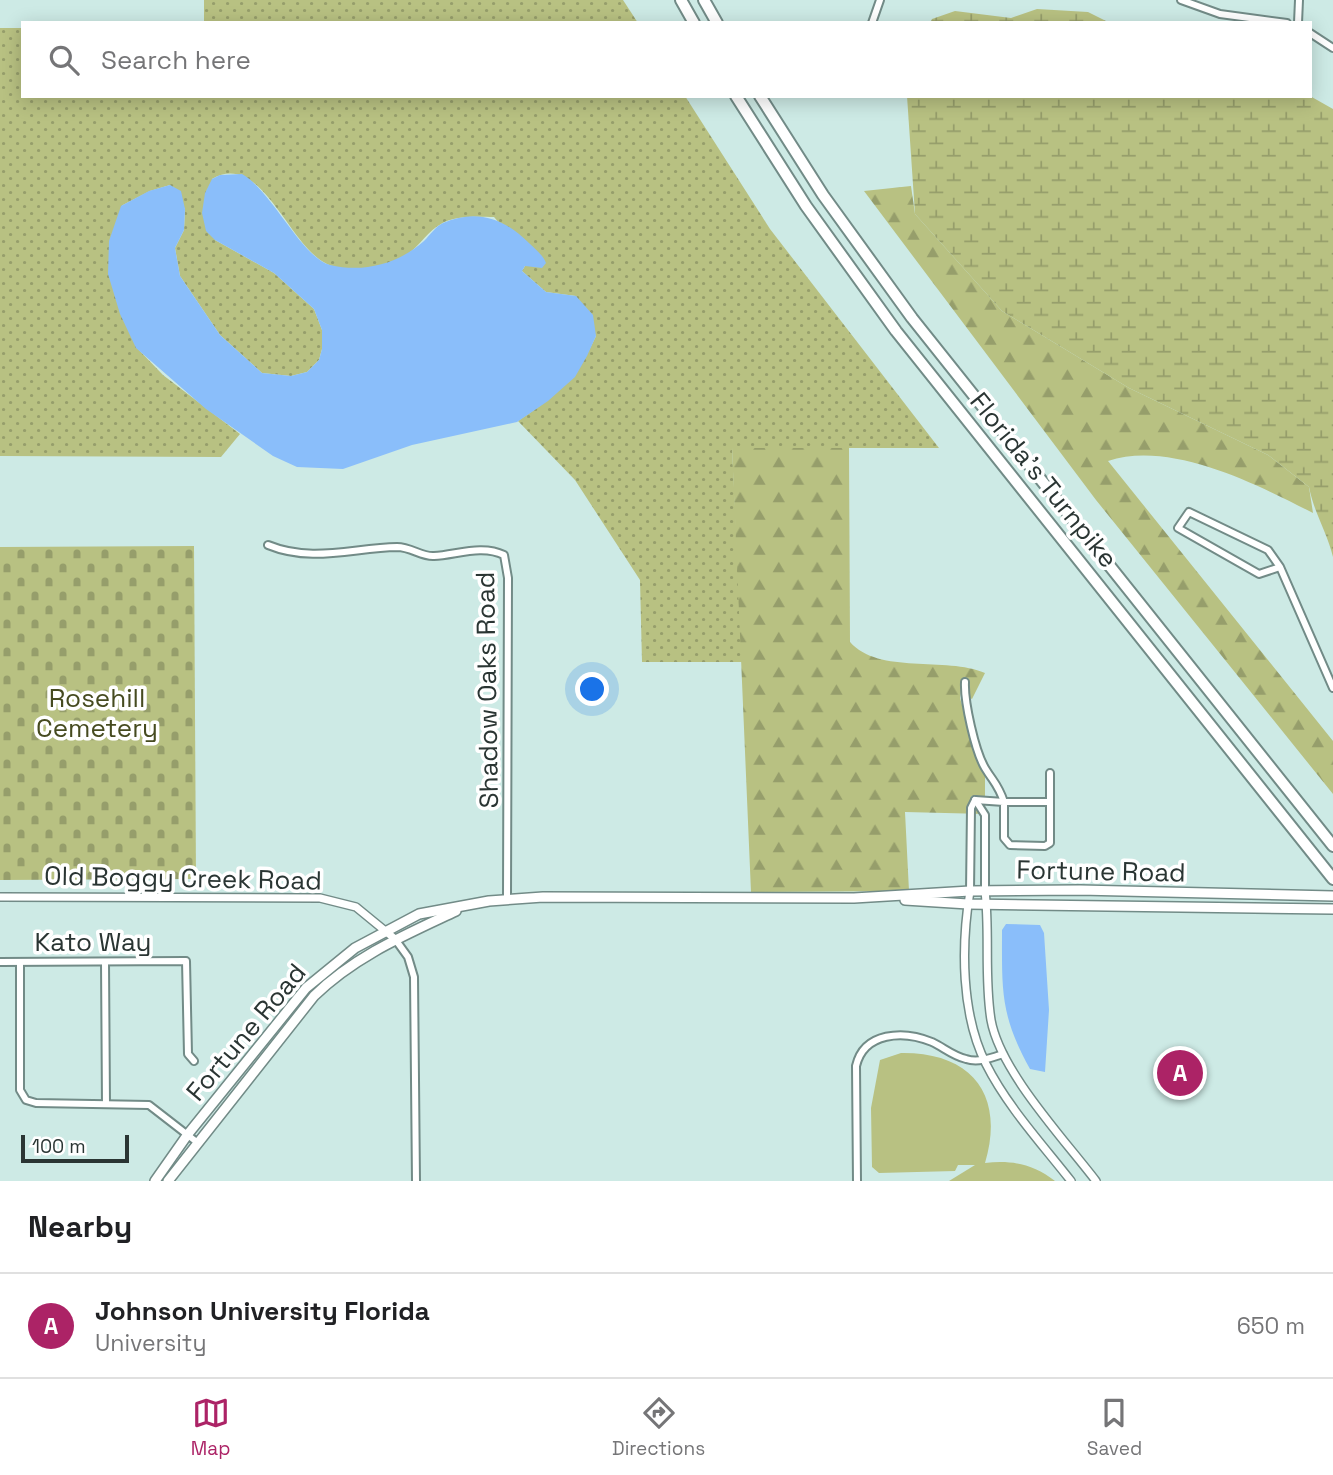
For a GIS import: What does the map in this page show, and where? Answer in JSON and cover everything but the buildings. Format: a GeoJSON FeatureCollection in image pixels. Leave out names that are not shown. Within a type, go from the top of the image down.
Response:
{"type":"FeatureCollection","features":[{"type":"Feature","properties":{"kind":"highway"},"geometry":{"type":"LineString","coordinates":[[681,0],[693,21]]}},
{"type":"Feature","properties":{"kind":"highway"},"geometry":{"type":"LineString","coordinates":[[704,0],[716,21]]}},
{"type":"Feature","properties":{"kind":"highway","name":"Florida's Turnpike"},"geometry":{"type":"LineString","coordinates":[[737,98],[806,206],[896,331],[1333,879]]}},
{"type":"Feature","properties":{"kind":"highway","name":"Florida's Turnpike"},"geometry":{"type":"LineString","coordinates":[[761,98],[830,205],[912,318],[1333,846]]}},
{"type":"Feature","properties":{"kind":"main road","name":"Fortune Road"},"geometry":{"type":"LineString","coordinates":[[155,1181],[188,1135],[306,988],[332,965],[385,930],[419,914],[507,899],[868,897],[970,891],[1080,890],[1333,896]]}},
{"type":"Feature","properties":{"kind":"main road","name":"Fortune Road"},"geometry":{"type":"LineString","coordinates":[[868,897],[968,904],[1333,909]]}},
{"type":"Feature","properties":{"kind":"main road","name":"Fortune Road"},"geometry":{"type":"LineString","coordinates":[[168,1181],[314,996],[336,974],[395,939],[467,905]]}},
{"type":"Feature","properties":{"kind":"street"},"geometry":{"type":"LineString","coordinates":[[873,21],[880,0]]}},
{"type":"Feature","properties":{"kind":"street"},"geometry":{"type":"LineString","coordinates":[[1298,21],[1299,0]]}},
{"type":"Feature","properties":{"kind":"street"},"geometry":{"type":"LineString","coordinates":[[1185,1],[1220,14],[1272,21]]}},
{"type":"Feature","properties":{"kind":"street"},"geometry":{"type":"LineString","coordinates":[[1312,34],[1333,48]]}},
{"type":"Feature","properties":{"kind":"street"},"geometry":{"type":"LineString","coordinates":[[1280,567],[1259,574],[1178,528],[1189,512],[1268,550],[1280,567],[1333,688]]}},
{"type":"Feature","properties":{"kind":"street","name":"Shadow Oaks Road"},"geometry":{"type":"LineString","coordinates":[[268,545],[287,553],[310,556],[395,547],[433,556],[455,551],[497,551],[504,555],[508,591],[507,899]]}},
{"type":"Feature","properties":{"kind":"street"},"geometry":{"type":"LineString","coordinates":[[965,682],[964,697],[985,768],[998,782],[1004,802],[1006,842],[1010,845],[1045,846],[1051,843],[1050,773]]}},
{"type":"Feature","properties":{"kind":"street"},"geometry":{"type":"LineString","coordinates":[[975,800],[1050,802]]}},
{"type":"Feature","properties":{"kind":"street"},"geometry":{"type":"LineString","coordinates":[[975,800],[985,815],[990,1012],[1003,1054],[1096,1181]]}},
{"type":"Feature","properties":{"kind":"street"},"geometry":{"type":"LineString","coordinates":[[975,800],[971,808],[968,904],[970,1024],[984,1060],[999,1087],[1070,1181]]}},
{"type":"Feature","properties":{"kind":"street"},"geometry":{"type":"LineString","coordinates":[[1079,904],[1080,890]]}},
{"type":"Feature","properties":{"kind":"street","name":"Old Boggy Creek Road"},"geometry":{"type":"LineString","coordinates":[[0,897],[320,898],[356,907],[395,939]]}},
{"type":"Feature","properties":{"kind":"street"},"geometry":{"type":"LineString","coordinates":[[395,939],[408,957],[414,977],[416,1181]]}},
{"type":"Feature","properties":{"kind":"street","name":"Kato Way"},"geometry":{"type":"LineString","coordinates":[[0,962],[186,961],[187,1054],[194,1061]]}},
{"type":"Feature","properties":{"kind":"street"},"geometry":{"type":"LineString","coordinates":[[20,962],[20,1090],[26,1100],[36,1103],[149,1105],[198,1143]]}},
{"type":"Feature","properties":{"kind":"street"},"geometry":{"type":"LineString","coordinates":[[105,962],[106,1104]]}},
{"type":"Feature","properties":{"kind":"street"},"geometry":{"type":"LineString","coordinates":[[857,1181],[856,1066],[859,1052],[869,1042],[884,1035],[901,1035],[930,1041],[967,1060],[984,1060],[1003,1054]]}},
{"type":"Feature","properties":{"kind":"green space"},"geometry":{"type":"Polygon","coordinates":[[[204,0],[623,0],[637,21],[204,21],[204,0]]]}},
{"type":"Feature","properties":{"kind":"green space"},"geometry":{"type":"Polygon","coordinates":[[[1037,9],[1088,12],[1106,21],[931,21],[955,11],[1011,18],[1037,9]]]}},
{"type":"Feature","properties":{"kind":"green space"},"geometry":{"type":"Polygon","coordinates":[[[0,28],[21,28],[21,98],[686,98],[770,229],[939,448],[732,448],[743,662],[642,662],[640,580],[575,480],[518,421],[544,403],[573,376],[596,336],[576,296],[546,292],[522,271],[525,266],[537,266],[494,217],[467,217],[447,221],[432,230],[409,253],[381,266],[346,269],[327,264],[313,254],[260,188],[246,178],[230,174],[212,179],[215,240],[274,273],[314,309],[322,330],[319,360],[307,372],[291,376],[262,373],[220,335],[180,276],[175,248],[184,230],[185,209],[170,185],[150,191],[121,206],[137,348],[163,375],[240,434],[221,457],[0,456],[0,28]]]}},
{"type":"Feature","properties":{"kind":"green space"},"geometry":{"type":"Polygon","coordinates":[[[1312,97],[1333,109],[1333,557],[1309,487],[1268,455],[1129,388],[1002,311],[915,214],[907,98],[1312,97]]]}},
{"type":"Feature","properties":{"kind":"green space"},"geometry":{"type":"Polygon","coordinates":[[[911,186],[915,214],[1002,311],[1129,388],[1268,455],[1309,487],[1313,513],[1241,479],[1186,461],[1159,456],[1133,456],[1108,461],[1333,741],[1333,794],[1096,500],[864,191],[911,186]]]}},
{"type":"Feature","properties":{"kind":"green space"},"geometry":{"type":"Polygon","coordinates":[[[732,448],[849,448],[850,642],[863,652],[895,662],[969,668],[985,673],[972,699],[968,697],[969,679],[962,678],[960,698],[980,768],[985,774],[985,796],[971,796],[971,804],[985,805],[985,814],[905,812],[909,891],[751,892],[732,448]]]}},
{"type":"Feature","properties":{"kind":"green space","name":"Rosehill Cemetery"},"geometry":{"type":"Polygon","coordinates":[[[194,546],[196,879],[0,880],[0,547],[194,546]]]}},
{"type":"Feature","properties":{"kind":"green space"},"geometry":{"type":"Polygon","coordinates":[[[901,1053],[947,1060],[978,1082],[986,1098],[990,1117],[990,1139],[985,1163],[1022,1164],[1055,1181],[949,1181],[975,1165],[958,1165],[955,1171],[879,1173],[872,1167],[871,1108],[880,1060],[901,1053]]]}},
{"type":"Feature","properties":{"kind":"water"},"geometry":{"type":"Polygon","coordinates":[[[242,174],[264,194],[309,250],[319,260],[330,265],[355,268],[392,261],[414,249],[440,224],[455,219],[479,216],[500,222],[520,235],[539,252],[546,263],[542,268],[525,266],[522,271],[546,292],[576,296],[593,315],[596,336],[587,356],[575,377],[548,401],[517,422],[412,445],[343,469],[297,467],[273,456],[206,409],[136,348],[120,314],[108,274],[109,241],[121,206],[149,191],[170,185],[181,191],[185,209],[184,230],[175,248],[180,276],[220,335],[262,373],[291,376],[307,372],[319,360],[322,349],[322,330],[314,309],[274,273],[215,240],[206,231],[202,213],[205,193],[212,179],[220,175],[242,174]]]}},
{"type":"Feature","properties":{"kind":"water"},"geometry":{"type":"Polygon","coordinates":[[[1006,924],[1040,925],[1044,933],[1049,1010],[1045,1072],[1030,1069],[1008,1017],[1002,970],[1002,930],[1006,924]]]}},
{"type":"Feature","properties":{"kind":"place","name":"Johnson University Florida"},"geometry":{"type":"Point","coordinates":[1180,1073]}}]}
